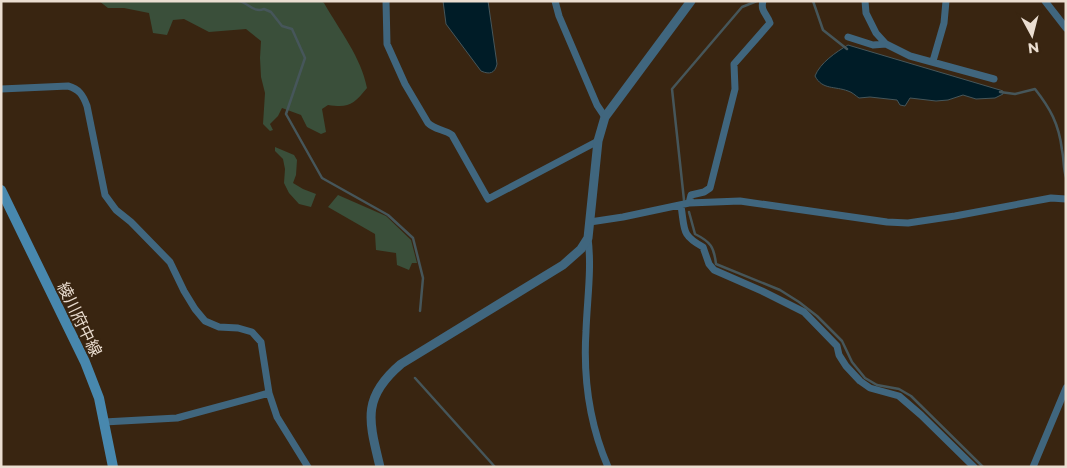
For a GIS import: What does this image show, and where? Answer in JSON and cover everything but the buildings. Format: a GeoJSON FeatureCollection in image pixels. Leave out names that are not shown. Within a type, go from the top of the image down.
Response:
{"type":"FeatureCollection","features":[{"type":"Feature","properties":{"kind":"main road","name":"綾川府中線"},"geometry":{"type":"LineString","coordinates":[[1,190],[85,362],[99,398],[113,467]]}},
{"type":"Feature","properties":{"kind":"street"},"geometry":{"type":"LineString","coordinates":[[386,1],[387,44],[405,84],[428,123],[433,128],[452,135],[488,199],[598,141]]}},
{"type":"Feature","properties":{"kind":"street"},"geometry":{"type":"LineString","coordinates":[[556,1],[559,16],[597,105],[605,117]]}},
{"type":"Feature","properties":{"kind":"street"},"geometry":{"type":"LineString","coordinates":[[608,467],[598,444],[586,393],[588,238],[598,141],[605,117],[691,1]]}},
{"type":"Feature","properties":{"kind":"street"},"geometry":{"type":"LineString","coordinates":[[689,203],[692,195],[704,192],[710,188],[736,89],[734,64],[770,23],[763,12],[763,1]]}},
{"type":"Feature","properties":{"kind":"street"},"geometry":{"type":"LineString","coordinates":[[865,1],[866,13],[876,33],[886,44],[910,56],[994,79]]}},
{"type":"Feature","properties":{"kind":"street"},"geometry":{"type":"LineString","coordinates":[[933,62],[944,23],[946,1]]}},
{"type":"Feature","properties":{"kind":"street"},"geometry":{"type":"LineString","coordinates":[[1044,1],[1066,28]]}},
{"type":"Feature","properties":{"kind":"street"},"geometry":{"type":"LineString","coordinates":[[848,37],[873,45],[886,44]]}},
{"type":"Feature","properties":{"kind":"street"},"geometry":{"type":"LineString","coordinates":[[1,89],[68,86],[76,88],[83,95],[87,106],[105,195],[116,210],[131,222],[170,262],[184,291],[205,321],[219,327],[238,328],[252,332],[261,342],[269,393],[277,417],[308,467]]}},
{"type":"Feature","properties":{"kind":"street"},"geometry":{"type":"LineString","coordinates":[[590,222],[689,203],[740,201],[887,222],[908,223],[1051,198],[1066,199]]}},
{"type":"Feature","properties":{"kind":"street"},"geometry":{"type":"LineString","coordinates":[[681,206],[686,234],[690,240],[703,247],[709,264],[714,270],[804,312],[837,346],[839,355],[846,366],[860,381],[870,388],[899,396],[974,467]]}},
{"type":"Feature","properties":{"kind":"street"},"geometry":{"type":"LineString","coordinates":[[380,467],[372,434],[370,414],[375,394],[381,383],[390,373],[401,364],[568,261],[581,249],[588,238]]}},
{"type":"Feature","properties":{"kind":"street"},"geometry":{"type":"LineString","coordinates":[[1033,467],[1066,388]]}},
{"type":"Feature","properties":{"kind":"street"},"geometry":{"type":"LineString","coordinates":[[104,422],[176,418],[269,393]]}},
{"type":"Feature","properties":{"kind":"green space"},"geometry":{"type":"Polygon","coordinates":[[[99,1],[321,1],[355,55],[367,88],[350,104],[341,106],[328,105],[322,109],[326,132],[321,134],[307,127],[301,115],[282,108],[278,116],[270,124],[273,130],[270,131],[263,124],[265,93],[261,77],[261,41],[246,29],[209,32],[184,19],[173,20],[167,35],[153,33],[149,13],[124,8],[108,8],[99,1]]]}},
{"type":"Feature","properties":{"kind":"green space"},"geometry":{"type":"Polygon","coordinates":[[[275,147],[294,155],[297,160],[296,175],[293,183],[316,194],[311,207],[299,204],[289,193],[284,183],[285,169],[283,159],[275,151],[275,147]]]}},
{"type":"Feature","properties":{"kind":"green space"},"geometry":{"type":"Polygon","coordinates":[[[338,195],[386,216],[411,240],[417,263],[412,263],[409,270],[397,265],[396,253],[376,250],[375,234],[328,207],[338,195]]]}},
{"type":"Feature","properties":{"kind":"water"},"geometry":{"type":"Polygon","coordinates":[[[443,1],[488,1],[497,64],[493,71],[487,73],[481,71],[446,24],[443,1]]]}},
{"type":"Feature","properties":{"kind":"water"},"geometry":{"type":"Polygon","coordinates":[[[848,45],[1000,90],[1003,91],[1003,94],[995,98],[976,99],[963,95],[948,100],[936,101],[910,98],[905,106],[900,105],[897,100],[870,97],[859,98],[843,89],[821,84],[815,76],[817,71],[824,62],[848,45]]]}},
{"type":"Feature","properties":{"kind":"waterway"},"geometry":{"type":"LineString","coordinates":[[239,1],[254,9],[264,9],[271,12],[282,26],[292,29],[305,58],[286,114],[322,178],[388,215],[413,238],[423,278],[420,311]]}},
{"type":"Feature","properties":{"kind":"waterway"},"geometry":{"type":"LineString","coordinates":[[684,200],[672,89],[742,7],[757,1]]}},
{"type":"Feature","properties":{"kind":"waterway"},"geometry":{"type":"LineString","coordinates":[[813,1],[823,30],[847,49]]}},
{"type":"Feature","properties":{"kind":"waterway"},"geometry":{"type":"LineString","coordinates":[[1000,92],[1015,94],[1035,89],[1056,124],[1061,141],[1066,177]]}},
{"type":"Feature","properties":{"kind":"waterway"},"geometry":{"type":"LineString","coordinates":[[689,212],[695,234],[711,246],[716,264],[780,290],[799,302],[817,316],[842,341],[852,362],[865,378],[877,385],[899,389],[911,396],[983,467]]}},
{"type":"Feature","properties":{"kind":"waterway"},"geometry":{"type":"LineString","coordinates":[[415,378],[495,467]]}}]}
